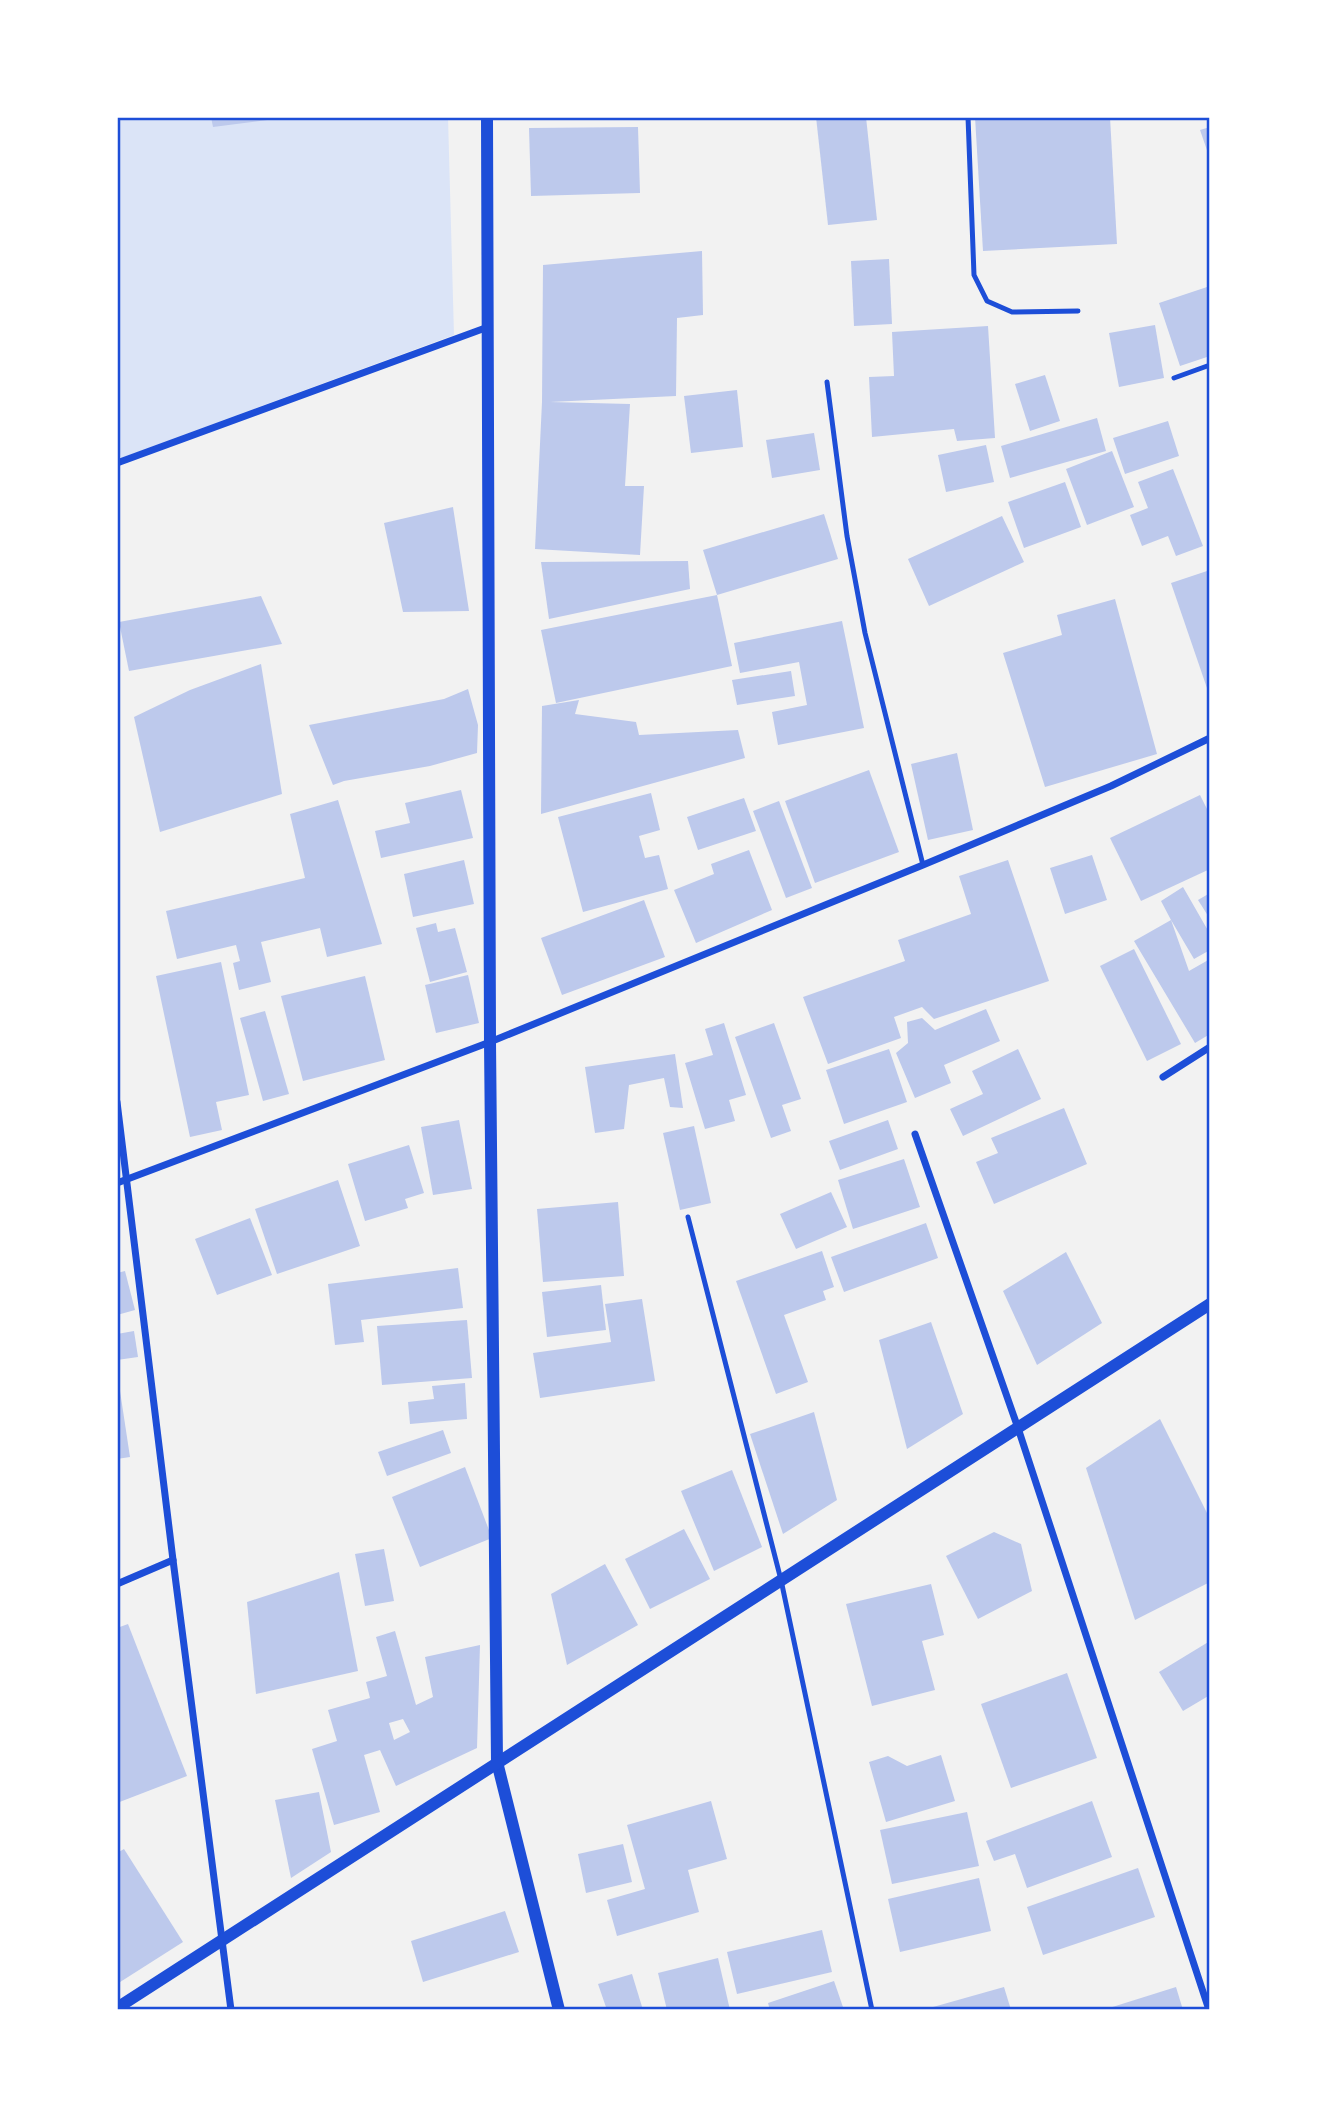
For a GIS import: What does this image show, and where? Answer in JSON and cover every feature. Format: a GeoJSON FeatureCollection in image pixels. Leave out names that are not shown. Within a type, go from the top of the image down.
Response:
{"type":"FeatureCollection","features":[{"type":"Feature","properties":{"kind":"street"},"geometry":{"type":"LineString","coordinates":[[486,117],[490,1042],[497,1762],[559,2010]]}},
{"type":"Feature","properties":{"kind":"street"},"geometry":{"type":"LineString","coordinates":[[117,463],[488,327]]}},
{"type":"Feature","properties":{"kind":"street"},"geometry":{"type":"LineString","coordinates":[[117,1183],[490,1042],[1111,786],[1210,738]]}},
{"type":"Feature","properties":{"kind":"street"},"geometry":{"type":"LineString","coordinates":[[1163,1077],[1210,1047]]}},
{"type":"Feature","properties":{"kind":"street"},"geometry":{"type":"LineString","coordinates":[[117,1102],[231,2010]]}},
{"type":"Feature","properties":{"kind":"street"},"geometry":{"type":"LineString","coordinates":[[915,1134],[1018,1428],[1209,2010]]}},
{"type":"Feature","properties":{"kind":"street"},"geometry":{"type":"LineString","coordinates":[[117,2008],[1210,1304]]}},
{"type":"Feature","properties":{"kind":"street"},"geometry":{"type":"LineString","coordinates":[[117,1584],[173,1560]]}},
{"type":"Feature","properties":{"kind":"lane"},"geometry":{"type":"LineString","coordinates":[[968,117],[974,275],[987,301],[1012,312],[1078,312]]}},
{"type":"Feature","properties":{"kind":"lane"},"geometry":{"type":"LineString","coordinates":[[1174,378],[1210,365]]}},
{"type":"Feature","properties":{"kind":"lane"},"geometry":{"type":"LineString","coordinates":[[827,382],[847,536],[863,621],[923,865]]}},
{"type":"Feature","properties":{"kind":"lane"},"geometry":{"type":"LineString","coordinates":[[688,1217],[781,1580],[872,2010]]}},
{"type":"Feature","properties":{"kind":"shaded area"},"geometry":{"type":"Polygon","coordinates":[[[163,117],[448,117],[454,335],[121,458],[117,435],[117,120],[163,117]]]}},
{"type":"Feature","properties":{"kind":"building"},"geometry":{"type":"Polygon","coordinates":[[[211,117],[275,117],[275,119],[213,127],[211,117]]]}},
{"type":"Feature","properties":{"kind":"building"},"geometry":{"type":"Polygon","coordinates":[[[816,117],[866,117],[877,220],[828,225],[816,117]]]}},
{"type":"Feature","properties":{"kind":"building"},"geometry":{"type":"Polygon","coordinates":[[[975,117],[1110,117],[1117,244],[983,251],[975,117]]]}},
{"type":"Feature","properties":{"kind":"building"},"geometry":{"type":"Polygon","coordinates":[[[638,127],[640,193],[531,196],[529,128],[638,127]]]}},
{"type":"Feature","properties":{"kind":"building"},"geometry":{"type":"Polygon","coordinates":[[[1210,127],[1210,156],[1209,156],[1200,130],[1210,127]]]}},
{"type":"Feature","properties":{"kind":"building"},"geometry":{"type":"Polygon","coordinates":[[[702,251],[703,315],[677,318],[676,396],[550,402],[630,404],[625,486],[644,486],[640,555],[535,549],[542,402],[543,265],[702,251]]]}},
{"type":"Feature","properties":{"kind":"building"},"geometry":{"type":"Polygon","coordinates":[[[889,259],[892,324],[854,326],[851,261],[889,259]]]}},
{"type":"Feature","properties":{"kind":"building"},"geometry":{"type":"Polygon","coordinates":[[[1210,286],[1210,356],[1180,366],[1159,303],[1210,286]]]}},
{"type":"Feature","properties":{"kind":"building"},"geometry":{"type":"Polygon","coordinates":[[[1155,325],[1164,378],[1119,387],[1109,333],[1155,325]]]}},
{"type":"Feature","properties":{"kind":"building"},"geometry":{"type":"Polygon","coordinates":[[[988,326],[995,438],[957,441],[954,429],[872,437],[869,377],[894,376],[892,332],[988,326]]]}},
{"type":"Feature","properties":{"kind":"building"},"geometry":{"type":"Polygon","coordinates":[[[1045,375],[1060,421],[1030,431],[1015,384],[1045,375]]]}},
{"type":"Feature","properties":{"kind":"building"},"geometry":{"type":"Polygon","coordinates":[[[737,390],[743,447],[691,453],[684,396],[737,390]]]}},
{"type":"Feature","properties":{"kind":"building"},"geometry":{"type":"Polygon","coordinates":[[[1097,418],[1106,451],[1010,478],[1001,446],[1097,418]]]}},
{"type":"Feature","properties":{"kind":"building"},"geometry":{"type":"Polygon","coordinates":[[[1168,421],[1179,456],[1125,474],[1113,438],[1168,421]]]}},
{"type":"Feature","properties":{"kind":"building"},"geometry":{"type":"Polygon","coordinates":[[[814,433],[820,470],[772,478],[766,440],[814,433]]]}},
{"type":"Feature","properties":{"kind":"building"},"geometry":{"type":"Polygon","coordinates":[[[986,445],[994,482],[946,492],[938,455],[986,445]]]}},
{"type":"Feature","properties":{"kind":"building"},"geometry":{"type":"Polygon","coordinates":[[[1112,451],[1134,507],[1087,525],[1066,469],[1112,451]]]}},
{"type":"Feature","properties":{"kind":"building"},"geometry":{"type":"Polygon","coordinates":[[[1173,469],[1203,546],[1176,556],[1168,536],[1142,546],[1130,515],[1148,508],[1138,482],[1173,469]]]}},
{"type":"Feature","properties":{"kind":"building"},"geometry":{"type":"Polygon","coordinates":[[[1065,482],[1081,527],[1024,548],[1008,502],[1065,482]]]}},
{"type":"Feature","properties":{"kind":"building"},"geometry":{"type":"Polygon","coordinates":[[[453,507],[469,611],[403,612],[384,523],[453,507]]]}},
{"type":"Feature","properties":{"kind":"building"},"geometry":{"type":"Polygon","coordinates":[[[824,514],[838,559],[717,595],[703,550],[824,514]]]}},
{"type":"Feature","properties":{"kind":"building"},"geometry":{"type":"Polygon","coordinates":[[[1002,516],[1024,562],[929,606],[908,559],[1002,516]]]}},
{"type":"Feature","properties":{"kind":"building"},"geometry":{"type":"Polygon","coordinates":[[[688,561],[690,589],[549,619],[541,562],[688,561]]]}},
{"type":"Feature","properties":{"kind":"building"},"geometry":{"type":"Polygon","coordinates":[[[1210,570],[1210,694],[1209,694],[1171,583],[1210,570]]]}},
{"type":"Feature","properties":{"kind":"building"},"geometry":{"type":"Polygon","coordinates":[[[717,595],[732,666],[556,703],[541,630],[717,595]]]}},
{"type":"Feature","properties":{"kind":"building"},"geometry":{"type":"Polygon","coordinates":[[[261,596],[282,644],[129,671],[119,622],[261,596]]]}},
{"type":"Feature","properties":{"kind":"building"},"geometry":{"type":"Polygon","coordinates":[[[1115,599],[1157,754],[1045,787],[1003,653],[1062,635],[1057,615],[1115,599]]]}},
{"type":"Feature","properties":{"kind":"building"},"geometry":{"type":"Polygon","coordinates":[[[842,621],[864,728],[778,745],[772,712],[807,705],[799,662],[740,673],[734,643],[842,621]]]}},
{"type":"Feature","properties":{"kind":"building"},"geometry":{"type":"Polygon","coordinates":[[[261,664],[282,794],[160,832],[134,717],[190,690],[261,664]]]}},
{"type":"Feature","properties":{"kind":"building"},"geometry":{"type":"Polygon","coordinates":[[[791,671],[795,696],[737,705],[732,680],[791,671]]]}},
{"type":"Feature","properties":{"kind":"building"},"geometry":{"type":"Polygon","coordinates":[[[468,689],[478,725],[477,753],[430,766],[333,785],[309,725],[444,699],[468,689]]]}},
{"type":"Feature","properties":{"kind":"building"},"geometry":{"type":"Polygon","coordinates":[[[579,700],[575,714],[636,722],[639,735],[738,730],[745,758],[541,814],[542,706],[579,700]]]}},
{"type":"Feature","properties":{"kind":"building"},"geometry":{"type":"Polygon","coordinates":[[[957,753],[973,830],[928,840],[911,764],[957,753]]]}},
{"type":"Feature","properties":{"kind":"building"},"geometry":{"type":"Polygon","coordinates":[[[869,770],[899,852],[815,883],[785,801],[869,770]]]}},
{"type":"Feature","properties":{"kind":"building"},"geometry":{"type":"Polygon","coordinates":[[[461,790],[473,838],[381,858],[375,831],[410,823],[405,803],[461,790]]]}},
{"type":"Feature","properties":{"kind":"building"},"geometry":{"type":"Polygon","coordinates":[[[651,793],[660,830],[639,836],[645,858],[659,855],[668,889],[583,912],[558,817],[651,793]]]}},
{"type":"Feature","properties":{"kind":"building"},"geometry":{"type":"Polygon","coordinates":[[[1200,795],[1210,815],[1210,869],[1141,901],[1110,838],[1200,795]]]}},
{"type":"Feature","properties":{"kind":"building"},"geometry":{"type":"Polygon","coordinates":[[[744,798],[756,831],[698,850],[687,817],[744,798]]]}},
{"type":"Feature","properties":{"kind":"building"},"geometry":{"type":"Polygon","coordinates":[[[338,800],[382,944],[327,957],[320,928],[261,942],[271,982],[239,990],[233,963],[240,961],[236,945],[177,959],[166,911],[305,878],[290,814],[338,800]]]}},
{"type":"Feature","properties":{"kind":"building"},"geometry":{"type":"Polygon","coordinates":[[[779,801],[812,888],[786,898],[753,811],[779,801]]]}},
{"type":"Feature","properties":{"kind":"building"},"geometry":{"type":"Polygon","coordinates":[[[749,850],[772,910],[696,943],[674,890],[714,874],[711,864],[749,850]]]}},
{"type":"Feature","properties":{"kind":"building"},"geometry":{"type":"Polygon","coordinates":[[[1092,855],[1107,900],[1065,914],[1050,868],[1092,855]]]}},
{"type":"Feature","properties":{"kind":"building"},"geometry":{"type":"Polygon","coordinates":[[[464,860],[474,904],[413,917],[404,874],[464,860]]]}},
{"type":"Feature","properties":{"kind":"building"},"geometry":{"type":"Polygon","coordinates":[[[1008,860],[1049,981],[934,1019],[922,1007],[894,1017],[901,1038],[828,1064],[803,997],[905,961],[898,940],[971,914],[959,876],[1008,860]]]}},
{"type":"Feature","properties":{"kind":"building"},"geometry":{"type":"Polygon","coordinates":[[[1183,887],[1210,934],[1210,950],[1194,959],[1161,901],[1183,887]]]}},
{"type":"Feature","properties":{"kind":"building"},"geometry":{"type":"Polygon","coordinates":[[[1210,893],[1210,919],[1198,900],[1210,893]]]}},
{"type":"Feature","properties":{"kind":"building"},"geometry":{"type":"Polygon","coordinates":[[[644,900],[665,957],[562,995],[541,938],[644,900]]]}},
{"type":"Feature","properties":{"kind":"building"},"geometry":{"type":"Polygon","coordinates":[[[1171,920],[1189,971],[1210,959],[1210,1034],[1195,1043],[1134,941],[1171,920]]]}},
{"type":"Feature","properties":{"kind":"building"},"geometry":{"type":"Polygon","coordinates":[[[436,923],[438,932],[455,928],[467,972],[430,982],[416,928],[436,923]]]}},
{"type":"Feature","properties":{"kind":"building"},"geometry":{"type":"Polygon","coordinates":[[[1134,949],[1181,1044],[1147,1061],[1100,966],[1134,949]]]}},
{"type":"Feature","properties":{"kind":"building"},"geometry":{"type":"Polygon","coordinates":[[[221,962],[249,1095],[216,1102],[222,1130],[190,1137],[156,976],[221,962]]]}},
{"type":"Feature","properties":{"kind":"building"},"geometry":{"type":"Polygon","coordinates":[[[468,975],[479,1023],[436,1033],[425,985],[468,975]]]}},
{"type":"Feature","properties":{"kind":"building"},"geometry":{"type":"Polygon","coordinates":[[[365,976],[385,1060],[303,1081],[281,996],[365,976]]]}},
{"type":"Feature","properties":{"kind":"building"},"geometry":{"type":"Polygon","coordinates":[[[986,1009],[1000,1041],[944,1065],[951,1083],[915,1098],[896,1053],[908,1043],[907,1022],[922,1018],[935,1030],[986,1009]]]}},
{"type":"Feature","properties":{"kind":"building"},"geometry":{"type":"Polygon","coordinates":[[[265,1011],[289,1094],[263,1101],[240,1018],[265,1011]]]}},
{"type":"Feature","properties":{"kind":"building"},"geometry":{"type":"Polygon","coordinates":[[[724,1023],[746,1095],[729,1100],[735,1121],[705,1129],[685,1063],[713,1055],[705,1029],[724,1023]]]}},
{"type":"Feature","properties":{"kind":"building"},"geometry":{"type":"Polygon","coordinates":[[[774,1023],[801,1099],[782,1105],[791,1131],[771,1138],[735,1037],[774,1023]]]}},
{"type":"Feature","properties":{"kind":"building"},"geometry":{"type":"Polygon","coordinates":[[[889,1049],[907,1102],[844,1124],[826,1070],[889,1049]]]}},
{"type":"Feature","properties":{"kind":"building"},"geometry":{"type":"Polygon","coordinates":[[[1018,1049],[1041,1099],[963,1136],[950,1109],[983,1094],[972,1071],[1018,1049]]]}},
{"type":"Feature","properties":{"kind":"building"},"geometry":{"type":"Polygon","coordinates":[[[675,1054],[683,1108],[670,1107],[664,1078],[629,1085],[624,1129],[595,1133],[585,1067],[675,1054]]]}},
{"type":"Feature","properties":{"kind":"building"},"geometry":{"type":"Polygon","coordinates":[[[1064,1108],[1087,1164],[994,1204],[976,1162],[998,1153],[991,1138],[1064,1108]]]}},
{"type":"Feature","properties":{"kind":"building"},"geometry":{"type":"Polygon","coordinates":[[[459,1120],[472,1189],[433,1195],[421,1127],[459,1120]]]}},
{"type":"Feature","properties":{"kind":"building"},"geometry":{"type":"Polygon","coordinates":[[[888,1120],[898,1149],[840,1170],[829,1141],[888,1120]]]}},
{"type":"Feature","properties":{"kind":"building"},"geometry":{"type":"Polygon","coordinates":[[[694,1126],[711,1203],[680,1210],[663,1133],[694,1126]]]}},
{"type":"Feature","properties":{"kind":"building"},"geometry":{"type":"Polygon","coordinates":[[[409,1145],[424,1193],[405,1199],[408,1208],[365,1221],[348,1164],[409,1145]]]}},
{"type":"Feature","properties":{"kind":"building"},"geometry":{"type":"Polygon","coordinates":[[[904,1159],[920,1207],[853,1229],[838,1180],[904,1159]]]}},
{"type":"Feature","properties":{"kind":"building"},"geometry":{"type":"Polygon","coordinates":[[[338,1180],[360,1246],[277,1274],[255,1209],[338,1180]]]}},
{"type":"Feature","properties":{"kind":"building"},"geometry":{"type":"Polygon","coordinates":[[[831,1192],[847,1227],[796,1249],[780,1214],[831,1192]]]}},
{"type":"Feature","properties":{"kind":"building"},"geometry":{"type":"Polygon","coordinates":[[[618,1202],[624,1276],[543,1282],[537,1209],[618,1202]]]}},
{"type":"Feature","properties":{"kind":"building"},"geometry":{"type":"Polygon","coordinates":[[[250,1218],[272,1275],[217,1295],[195,1239],[250,1218]]]}},
{"type":"Feature","properties":{"kind":"building"},"geometry":{"type":"Polygon","coordinates":[[[926,1223],[938,1258],[844,1292],[831,1257],[926,1223]]]}},
{"type":"Feature","properties":{"kind":"building"},"geometry":{"type":"Polygon","coordinates":[[[822,1251],[834,1287],[823,1291],[826,1300],[784,1315],[808,1382],[776,1394],[736,1281],[822,1251]]]}},
{"type":"Feature","properties":{"kind":"building"},"geometry":{"type":"Polygon","coordinates":[[[1066,1252],[1102,1323],[1037,1365],[1003,1291],[1066,1252]]]}},
{"type":"Feature","properties":{"kind":"building"},"geometry":{"type":"Polygon","coordinates":[[[458,1268],[463,1308],[361,1320],[364,1342],[335,1345],[328,1284],[458,1268]]]}},
{"type":"Feature","properties":{"kind":"building"},"geometry":{"type":"Polygon","coordinates":[[[125,1271],[135,1310],[117,1315],[117,1273],[125,1271]]]}},
{"type":"Feature","properties":{"kind":"building"},"geometry":{"type":"Polygon","coordinates":[[[601,1285],[606,1330],[547,1337],[542,1292],[601,1285]]]}},
{"type":"Feature","properties":{"kind":"building"},"geometry":{"type":"Polygon","coordinates":[[[642,1299],[655,1381],[540,1398],[533,1353],[611,1342],[605,1304],[642,1299]]]}},
{"type":"Feature","properties":{"kind":"building"},"geometry":{"type":"Polygon","coordinates":[[[467,1320],[472,1378],[382,1385],[377,1326],[467,1320]]]}},
{"type":"Feature","properties":{"kind":"building"},"geometry":{"type":"Polygon","coordinates":[[[931,1322],[963,1414],[907,1449],[879,1340],[931,1322]]]}},
{"type":"Feature","properties":{"kind":"building"},"geometry":{"type":"Polygon","coordinates":[[[134,1331],[138,1357],[117,1360],[117,1334],[134,1331]]]}},
{"type":"Feature","properties":{"kind":"building"},"geometry":{"type":"Polygon","coordinates":[[[465,1383],[467,1419],[410,1424],[408,1402],[434,1399],[432,1386],[465,1383]]]}},
{"type":"Feature","properties":{"kind":"building"},"geometry":{"type":"Polygon","coordinates":[[[120,1391],[130,1457],[117,1459],[117,1392],[120,1391]]]}},
{"type":"Feature","properties":{"kind":"building"},"geometry":{"type":"Polygon","coordinates":[[[814,1412],[837,1500],[783,1534],[750,1434],[814,1412]]]}},
{"type":"Feature","properties":{"kind":"building"},"geometry":{"type":"Polygon","coordinates":[[[1160,1419],[1210,1519],[1210,1582],[1135,1620],[1086,1468],[1160,1419]]]}},
{"type":"Feature","properties":{"kind":"building"},"geometry":{"type":"Polygon","coordinates":[[[443,1430],[451,1453],[387,1476],[378,1452],[443,1430]]]}},
{"type":"Feature","properties":{"kind":"building"},"geometry":{"type":"Polygon","coordinates":[[[465,1467],[492,1538],[420,1567],[392,1497],[465,1467]]]}},
{"type":"Feature","properties":{"kind":"building"},"geometry":{"type":"Polygon","coordinates":[[[732,1470],[762,1547],[714,1571],[681,1491],[732,1470]]]}},
{"type":"Feature","properties":{"kind":"building"},"geometry":{"type":"Polygon","coordinates":[[[684,1529],[710,1579],[650,1609],[625,1559],[684,1529]]]}},
{"type":"Feature","properties":{"kind":"building"},"geometry":{"type":"Polygon","coordinates":[[[994,1532],[1021,1544],[1032,1591],[978,1619],[946,1556],[994,1532]]]}},
{"type":"Feature","properties":{"kind":"building"},"geometry":{"type":"Polygon","coordinates":[[[384,1549],[394,1601],[365,1606],[355,1554],[384,1549]]]}},
{"type":"Feature","properties":{"kind":"building"},"geometry":{"type":"Polygon","coordinates":[[[605,1564],[638,1625],[567,1665],[551,1594],[605,1564]]]}},
{"type":"Feature","properties":{"kind":"building"},"geometry":{"type":"Polygon","coordinates":[[[339,1572],[358,1671],[256,1694],[247,1602],[339,1572]]]}},
{"type":"Feature","properties":{"kind":"building"},"geometry":{"type":"Polygon","coordinates":[[[931,1584],[944,1635],[922,1641],[935,1690],[872,1706],[846,1604],[931,1584]]]}},
{"type":"Feature","properties":{"kind":"building"},"geometry":{"type":"Polygon","coordinates":[[[128,1624],[187,1776],[117,1803],[117,1628],[128,1624]]]}},
{"type":"Feature","properties":{"kind":"building"},"geometry":{"type":"Polygon","coordinates":[[[395,1631],[416,1705],[433,1697],[425,1657],[480,1645],[477,1748],[396,1786],[380,1750],[364,1755],[380,1812],[334,1825],[312,1749],[337,1741],[328,1710],[370,1698],[366,1682],[387,1676],[376,1637],[395,1631]],[[403,1719],[389,1723],[394,1740],[410,1732],[403,1719]]]}},
{"type":"Feature","properties":{"kind":"building"},"geometry":{"type":"Polygon","coordinates":[[[1210,1641],[1210,1695],[1183,1711],[1159,1672],[1210,1641]]]}},
{"type":"Feature","properties":{"kind":"building"},"geometry":{"type":"Polygon","coordinates":[[[1067,1673],[1097,1758],[1011,1788],[981,1704],[1067,1673]]]}},
{"type":"Feature","properties":{"kind":"building"},"geometry":{"type":"Polygon","coordinates":[[[941,1755],[955,1801],[886,1822],[869,1762],[888,1756],[907,1766],[941,1755]]]}},
{"type":"Feature","properties":{"kind":"building"},"geometry":{"type":"Polygon","coordinates":[[[319,1792],[331,1852],[291,1878],[275,1800],[319,1792]]]}},
{"type":"Feature","properties":{"kind":"building"},"geometry":{"type":"Polygon","coordinates":[[[711,1801],[727,1859],[688,1870],[699,1912],[617,1936],[607,1900],[645,1889],[627,1825],[711,1801]]]}},
{"type":"Feature","properties":{"kind":"building"},"geometry":{"type":"Polygon","coordinates":[[[1092,1801],[1112,1857],[1027,1888],[1015,1854],[994,1861],[986,1841],[1092,1801]]]}},
{"type":"Feature","properties":{"kind":"building"},"geometry":{"type":"Polygon","coordinates":[[[967,1812],[979,1866],[892,1884],[880,1830],[967,1812]]]}},
{"type":"Feature","properties":{"kind":"building"},"geometry":{"type":"Polygon","coordinates":[[[623,1844],[632,1882],[586,1893],[578,1854],[623,1844]]]}},
{"type":"Feature","properties":{"kind":"building"},"geometry":{"type":"Polygon","coordinates":[[[124,1849],[183,1942],[117,1984],[117,1853],[124,1849]]]}},
{"type":"Feature","properties":{"kind":"building"},"geometry":{"type":"Polygon","coordinates":[[[1138,1868],[1155,1917],[1043,1955],[1027,1907],[1138,1868]]]}},
{"type":"Feature","properties":{"kind":"building"},"geometry":{"type":"Polygon","coordinates":[[[979,1878],[991,1931],[900,1952],[888,1899],[979,1878]]]}},
{"type":"Feature","properties":{"kind":"building"},"geometry":{"type":"Polygon","coordinates":[[[505,1911],[519,1952],[423,1982],[411,1941],[505,1911]]]}},
{"type":"Feature","properties":{"kind":"building"},"geometry":{"type":"Polygon","coordinates":[[[822,1930],[832,1972],[737,1994],[727,1952],[822,1930]]]}},
{"type":"Feature","properties":{"kind":"building"},"geometry":{"type":"Polygon","coordinates":[[[718,1958],[730,2010],[667,2010],[658,1973],[718,1958]]]}},
{"type":"Feature","properties":{"kind":"building"},"geometry":{"type":"Polygon","coordinates":[[[632,1974],[643,2010],[607,2010],[598,1984],[632,1974]]]}},
{"type":"Feature","properties":{"kind":"building"},"geometry":{"type":"Polygon","coordinates":[[[834,1981],[844,2010],[770,2010],[768,2003],[834,1981]]]}},
{"type":"Feature","properties":{"kind":"building"},"geometry":{"type":"Polygon","coordinates":[[[1004,1987],[1011,2010],[926,2010],[926,2009],[1004,1987]]]}},
{"type":"Feature","properties":{"kind":"building"},"geometry":{"type":"Polygon","coordinates":[[[1176,1987],[1183,2010],[1106,2010],[1106,2009],[1176,1987]]]}}]}
